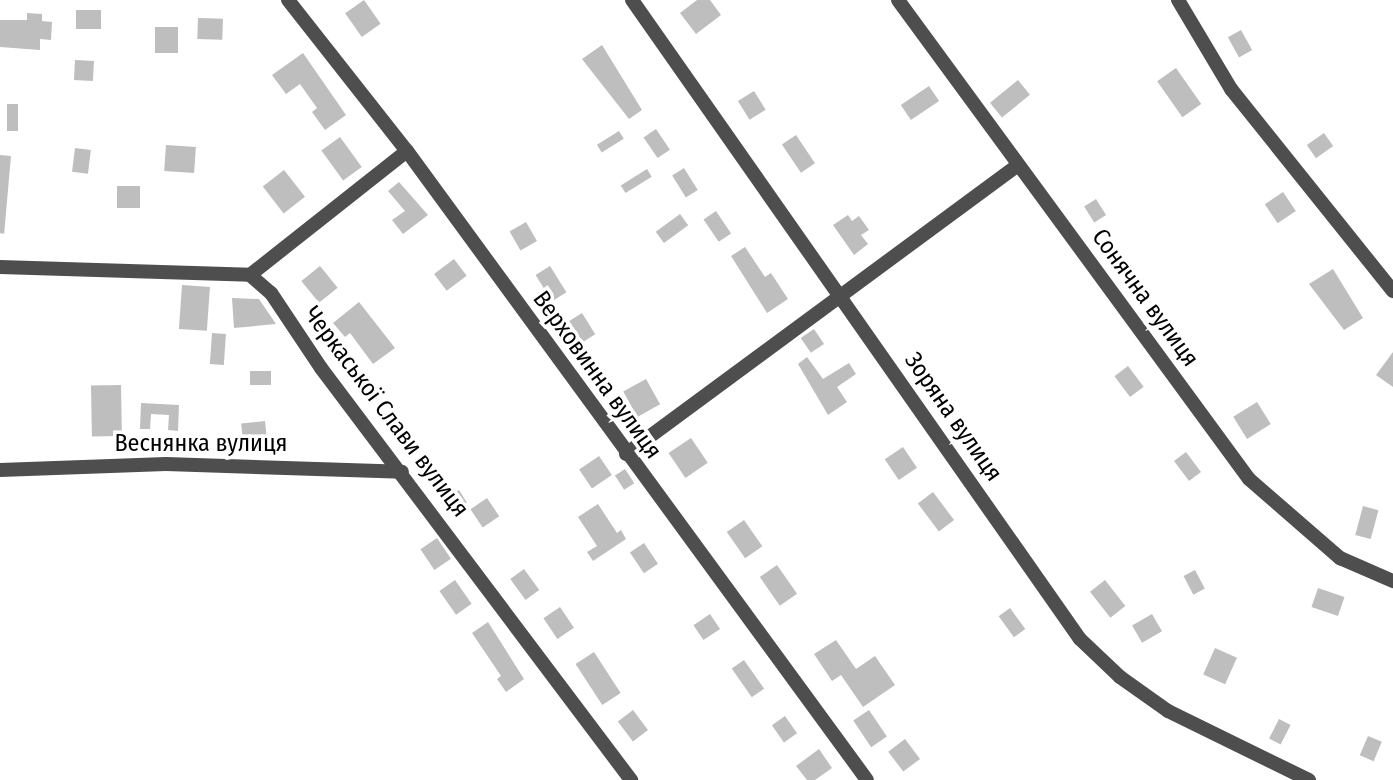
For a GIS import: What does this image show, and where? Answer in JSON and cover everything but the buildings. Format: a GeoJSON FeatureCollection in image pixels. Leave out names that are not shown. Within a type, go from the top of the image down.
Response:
{"type":"FeatureCollection","features":[{"type":"Feature","properties":{"kind":"street","name":"Верховинна вулиця"},"geometry":{"type":"LineString","coordinates":[[288,0],[407,151],[867,780]]}},
{"type":"Feature","properties":{"kind":"street","name":"Зоряна вулиця"},"geometry":{"type":"LineString","coordinates":[[632,0],[1080,639],[1120,677],[1168,711],[1309,780]]}},
{"type":"Feature","properties":{"kind":"street","name":"Сонячна вулиця"},"geometry":{"type":"LineString","coordinates":[[898,0],[1248,479],[1340,558],[1393,581]]}},
{"type":"Feature","properties":{"kind":"street"},"geometry":{"type":"LineString","coordinates":[[1178,0],[1231,89],[1393,291]]}},
{"type":"Feature","properties":{"kind":"street"},"geometry":{"type":"LineString","coordinates":[[0,267],[250,275],[407,151]]}},
{"type":"Feature","properties":{"kind":"street"},"geometry":{"type":"LineString","coordinates":[[626,454],[1017,166]]}},
{"type":"Feature","properties":{"kind":"street","name":"Черкаської Слави вулиця"},"geometry":{"type":"LineString","coordinates":[[250,275],[271,293],[321,368],[402,472],[631,780]]}},
{"type":"Feature","properties":{"kind":"street","name":"Веснянка вулиця"},"geometry":{"type":"LineString","coordinates":[[0,470],[166,464],[402,472]]}}]}
